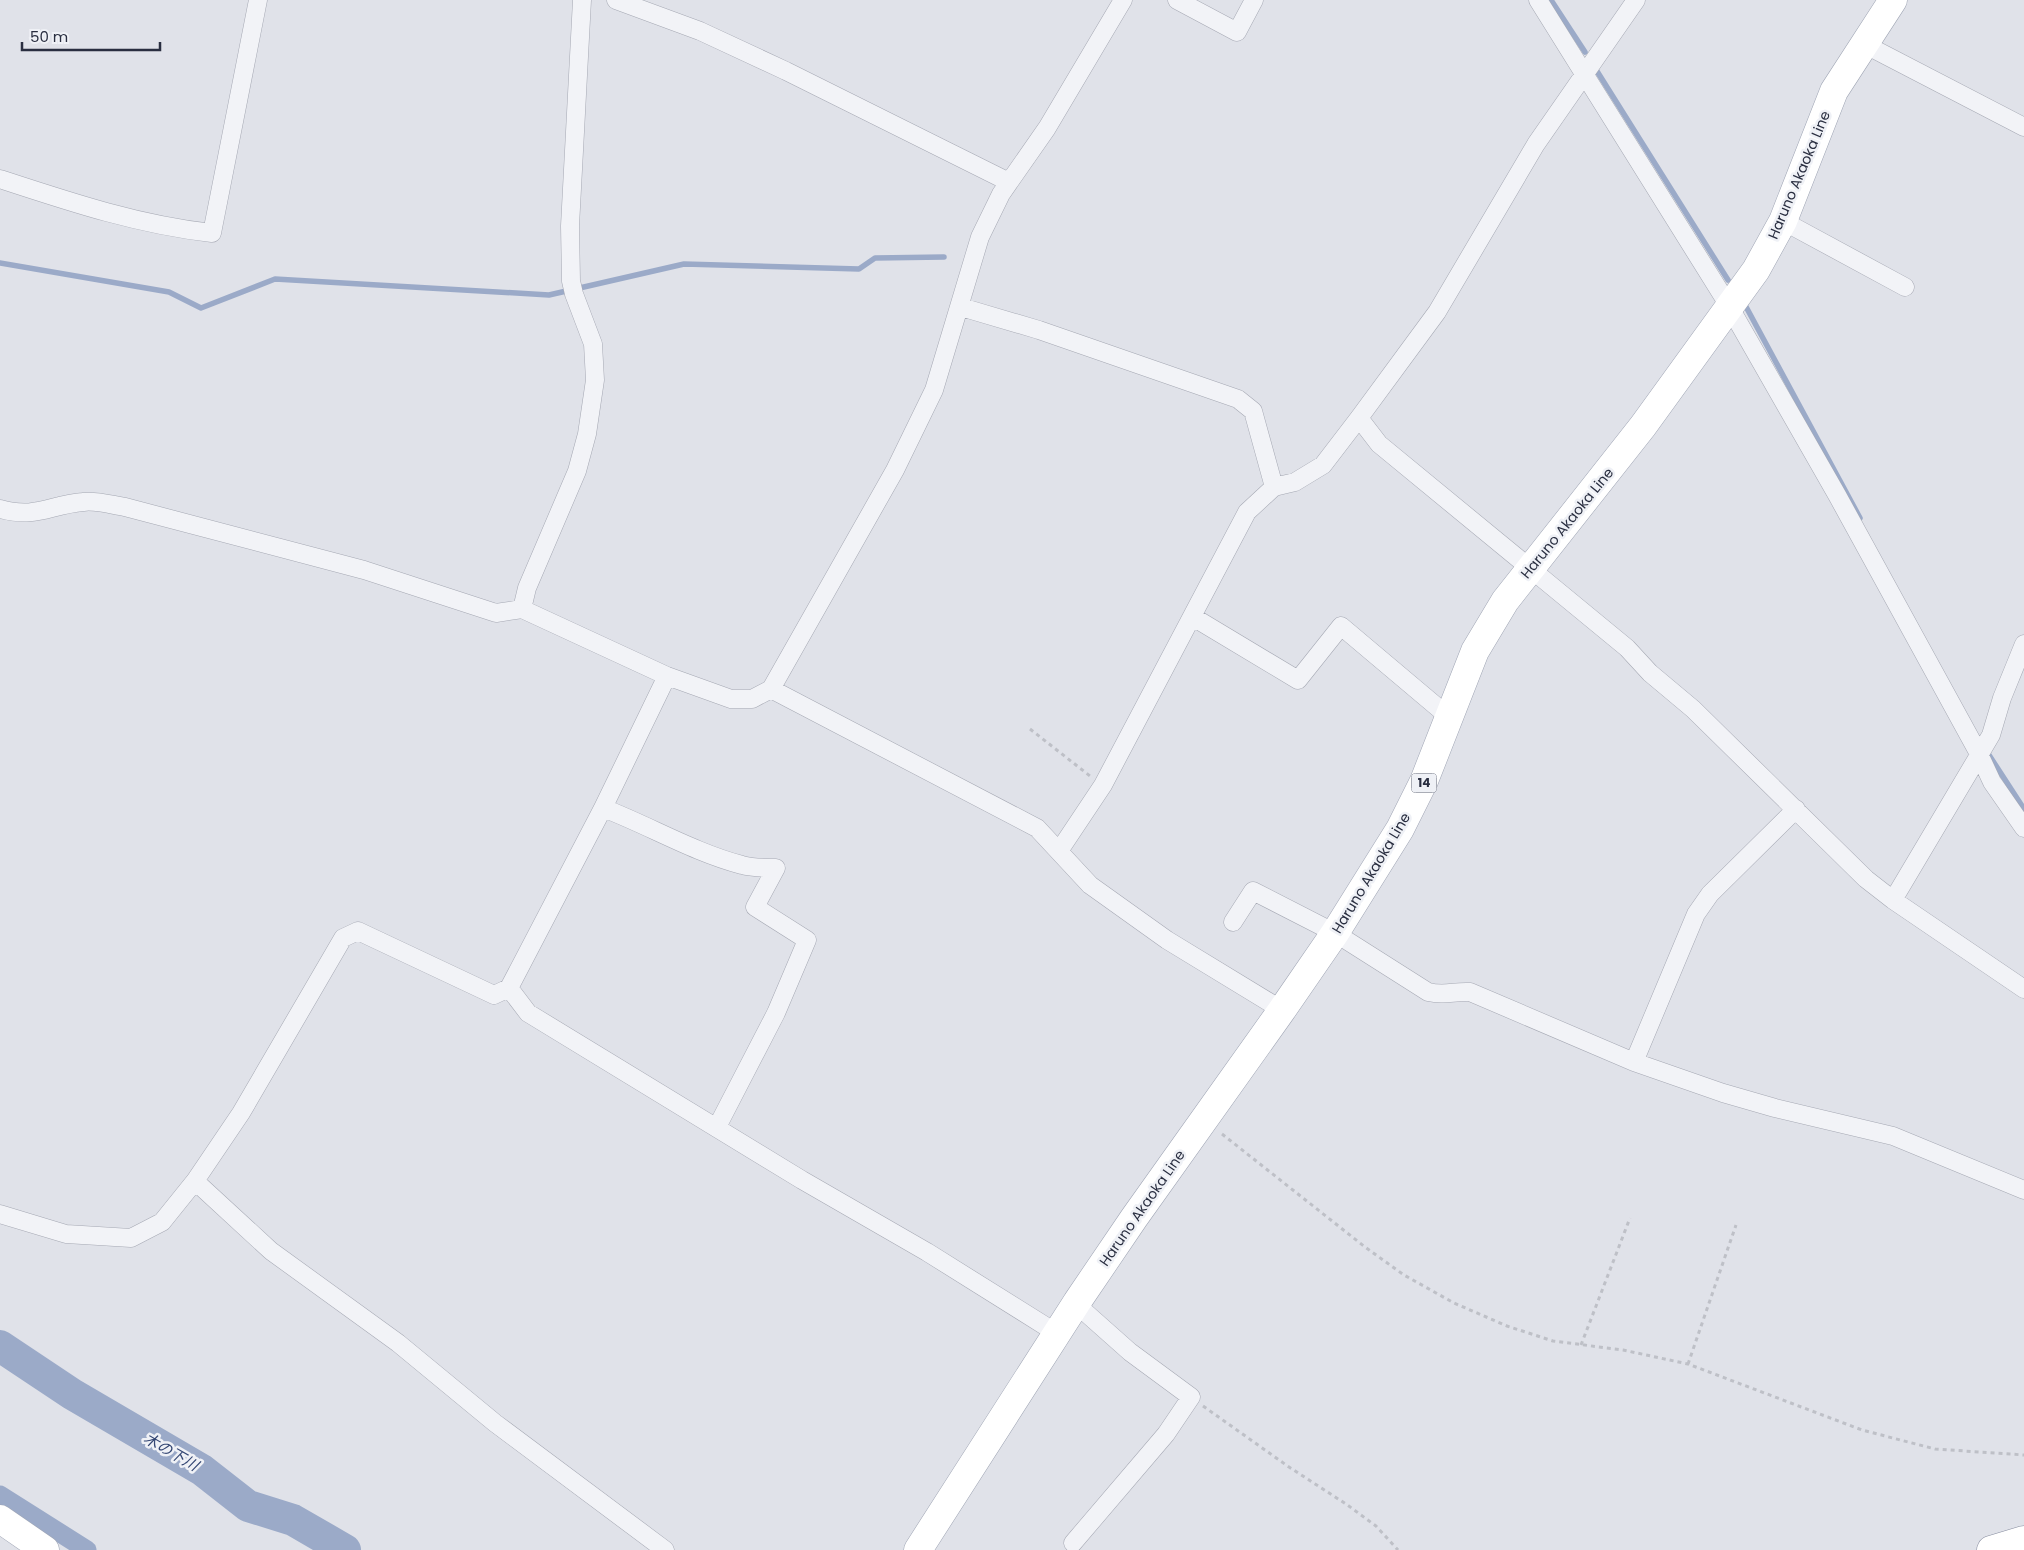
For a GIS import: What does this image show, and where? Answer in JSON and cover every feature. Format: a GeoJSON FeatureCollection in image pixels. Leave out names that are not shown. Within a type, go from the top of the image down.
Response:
{"type":"FeatureCollection","features":[{"type":"Feature","properties":{"kind":"main road","name":"Haruno Akaoka Line"},"geometry":{"type":"LineString","coordinates":[[918,1550],[1076,1304],[1203,1119],[1335,933],[1400,829],[1424,781],[1475,651],[1505,601],[1643,426],[1756,270],[1783,221],[1834,91],[1893,0]]}},
{"type":"Feature","properties":{"kind":"main road"},"geometry":{"type":"LineString","coordinates":[[0,1519],[45,1550]]}},
{"type":"Feature","properties":{"kind":"main road"},"geometry":{"type":"LineString","coordinates":[[1991,1550],[2024,1540]]}},
{"type":"Feature","properties":{"kind":"street"},"geometry":{"type":"LineString","coordinates":[[0,178],[92,209],[172,229],[212,233],[258,0]]}},
{"type":"Feature","properties":{"kind":"street"},"geometry":{"type":"LineString","coordinates":[[522,609],[527,588],[577,471],[587,434],[595,380],[594,344],[573,288],[570,226],[582,0]]}},
{"type":"Feature","properties":{"kind":"street"},"geometry":{"type":"LineString","coordinates":[[616,0],[700,31],[786,70],[1009,182]]}},
{"type":"Feature","properties":{"kind":"street"},"geometry":{"type":"LineString","coordinates":[[0,509],[17,514],[39,513],[56,506],[86,501],[126,507],[364,570],[496,613],[522,609],[667,676],[731,699],[752,699],[770,689],[908,443],[934,390],[961,307],[980,237],[1001,194],[1047,128],[1123,0]]}},
{"type":"Feature","properties":{"kind":"street"},"geometry":{"type":"LineString","coordinates":[[1177,0],[1237,32],[1254,0]]}},
{"type":"Feature","properties":{"kind":"street"},"geometry":{"type":"LineString","coordinates":[[1538,0],[1585,72],[1729,306],[1837,495],[1979,754],[1992,782],[2024,828]]}},
{"type":"Feature","properties":{"kind":"street"},"geometry":{"type":"LineString","coordinates":[[1060,851],[1103,785],[1247,512],[1274,487],[1295,482],[1324,465],[1437,312],[1536,144],[1636,0]]}},
{"type":"Feature","properties":{"kind":"street"},"geometry":{"type":"LineString","coordinates":[[1864,44],[2024,127]]}},
{"type":"Feature","properties":{"kind":"street"},"geometry":{"type":"LineString","coordinates":[[1783,221],[1905,286]]}},
{"type":"Feature","properties":{"kind":"street"},"geometry":{"type":"LineString","coordinates":[[961,307],[1039,330],[1238,399],[1253,411],[1274,487]]}},
{"type":"Feature","properties":{"kind":"street"},"geometry":{"type":"LineString","coordinates":[[1359,418],[1379,444],[1627,648],[1650,674],[1694,709],[1866,879],[1893,900],[2024,989]]}},
{"type":"Feature","properties":{"kind":"street"},"geometry":{"type":"LineString","coordinates":[[1193,617],[1298,680],[1341,626],[1449,717]]}},
{"type":"Feature","properties":{"kind":"street"},"geometry":{"type":"LineString","coordinates":[[1893,900],[1991,735],[2002,698],[2024,644]]}},
{"type":"Feature","properties":{"kind":"street"},"geometry":{"type":"LineString","coordinates":[[0,1214],[66,1234],[131,1238],[162,1222],[195,1181],[241,1114],[343,938],[358,931],[494,995],[509,988],[603,808],[667,676]]}},
{"type":"Feature","properties":{"kind":"street"},"geometry":{"type":"LineString","coordinates":[[770,689],[1037,828],[1090,884],[1167,940],[1282,1010]]}},
{"type":"Feature","properties":{"kind":"street"},"geometry":{"type":"LineString","coordinates":[[603,808],[642,823],[691,848],[743,866],[776,868],[755,907],[806,940],[776,1013],[717,1127]]}},
{"type":"Feature","properties":{"kind":"street"},"geometry":{"type":"LineString","coordinates":[[1634,1062],[1696,914],[1710,894],[1796,809]]}},
{"type":"Feature","properties":{"kind":"street"},"geometry":{"type":"LineString","coordinates":[[1233,922],[1253,891],[1335,933],[1428,992],[1444,995],[1459,991],[1470,992],[1634,1062],[1723,1093],[1775,1108],[1893,1136],[2024,1190]]}},
{"type":"Feature","properties":{"kind":"street"},"geometry":{"type":"LineString","coordinates":[[509,988],[528,1012],[802,1180],[926,1252],[1058,1334]]}},
{"type":"Feature","properties":{"kind":"street"},"geometry":{"type":"LineString","coordinates":[[195,1181],[271,1251],[398,1343],[495,1423],[665,1550]]}},
{"type":"Feature","properties":{"kind":"street"},"geometry":{"type":"LineString","coordinates":[[1073,1542],[1166,1434],[1191,1398],[1130,1352],[1076,1304]]}},
{"type":"Feature","properties":{"kind":"path"},"geometry":{"type":"LineString","coordinates":[[1030,729],[1103,785]]}},
{"type":"Feature","properties":{"kind":"path"},"geometry":{"type":"LineString","coordinates":[[1203,1119],[1365,1247],[1404,1275],[1454,1303],[1507,1326],[1553,1341],[1623,1350],[1688,1364],[1872,1432],[1935,1449],[2024,1455]]}},
{"type":"Feature","properties":{"kind":"path"},"geometry":{"type":"LineString","coordinates":[[1581,1344],[1630,1218]]}},
{"type":"Feature","properties":{"kind":"path"},"geometry":{"type":"LineString","coordinates":[[1688,1364],[1736,1225]]}},
{"type":"Feature","properties":{"kind":"path"},"geometry":{"type":"LineString","coordinates":[[1191,1398],[1376,1526],[1398,1550]]}},
{"type":"Feature","properties":{"kind":"waterway"},"geometry":{"type":"LineString","coordinates":[[1551,0],[1585,52]]}},
{"type":"Feature","properties":{"kind":"waterway"},"geometry":{"type":"LineString","coordinates":[[1595,68],[1728,280]]}},
{"type":"Feature","properties":{"kind":"waterway"},"geometry":{"type":"LineString","coordinates":[[0,263],[169,292],[201,308],[275,279],[549,295],[684,264],[859,269],[875,258],[944,257]]}},
{"type":"Feature","properties":{"kind":"waterway"},"geometry":{"type":"LineString","coordinates":[[1744,303],[1860,518]]}},
{"type":"Feature","properties":{"kind":"waterway"},"geometry":{"type":"LineString","coordinates":[[1989,755],[2024,809]]}},
{"type":"Feature","properties":{"kind":"waterway","name":"木の下川"},"geometry":{"type":"LineString","coordinates":[[0,1346],[72,1394],[202,1470],[248,1506],[293,1520],[345,1550]]}},
{"type":"Feature","properties":{"kind":"waterway"},"geometry":{"type":"LineString","coordinates":[[0,1495],[87,1550]]}}]}
